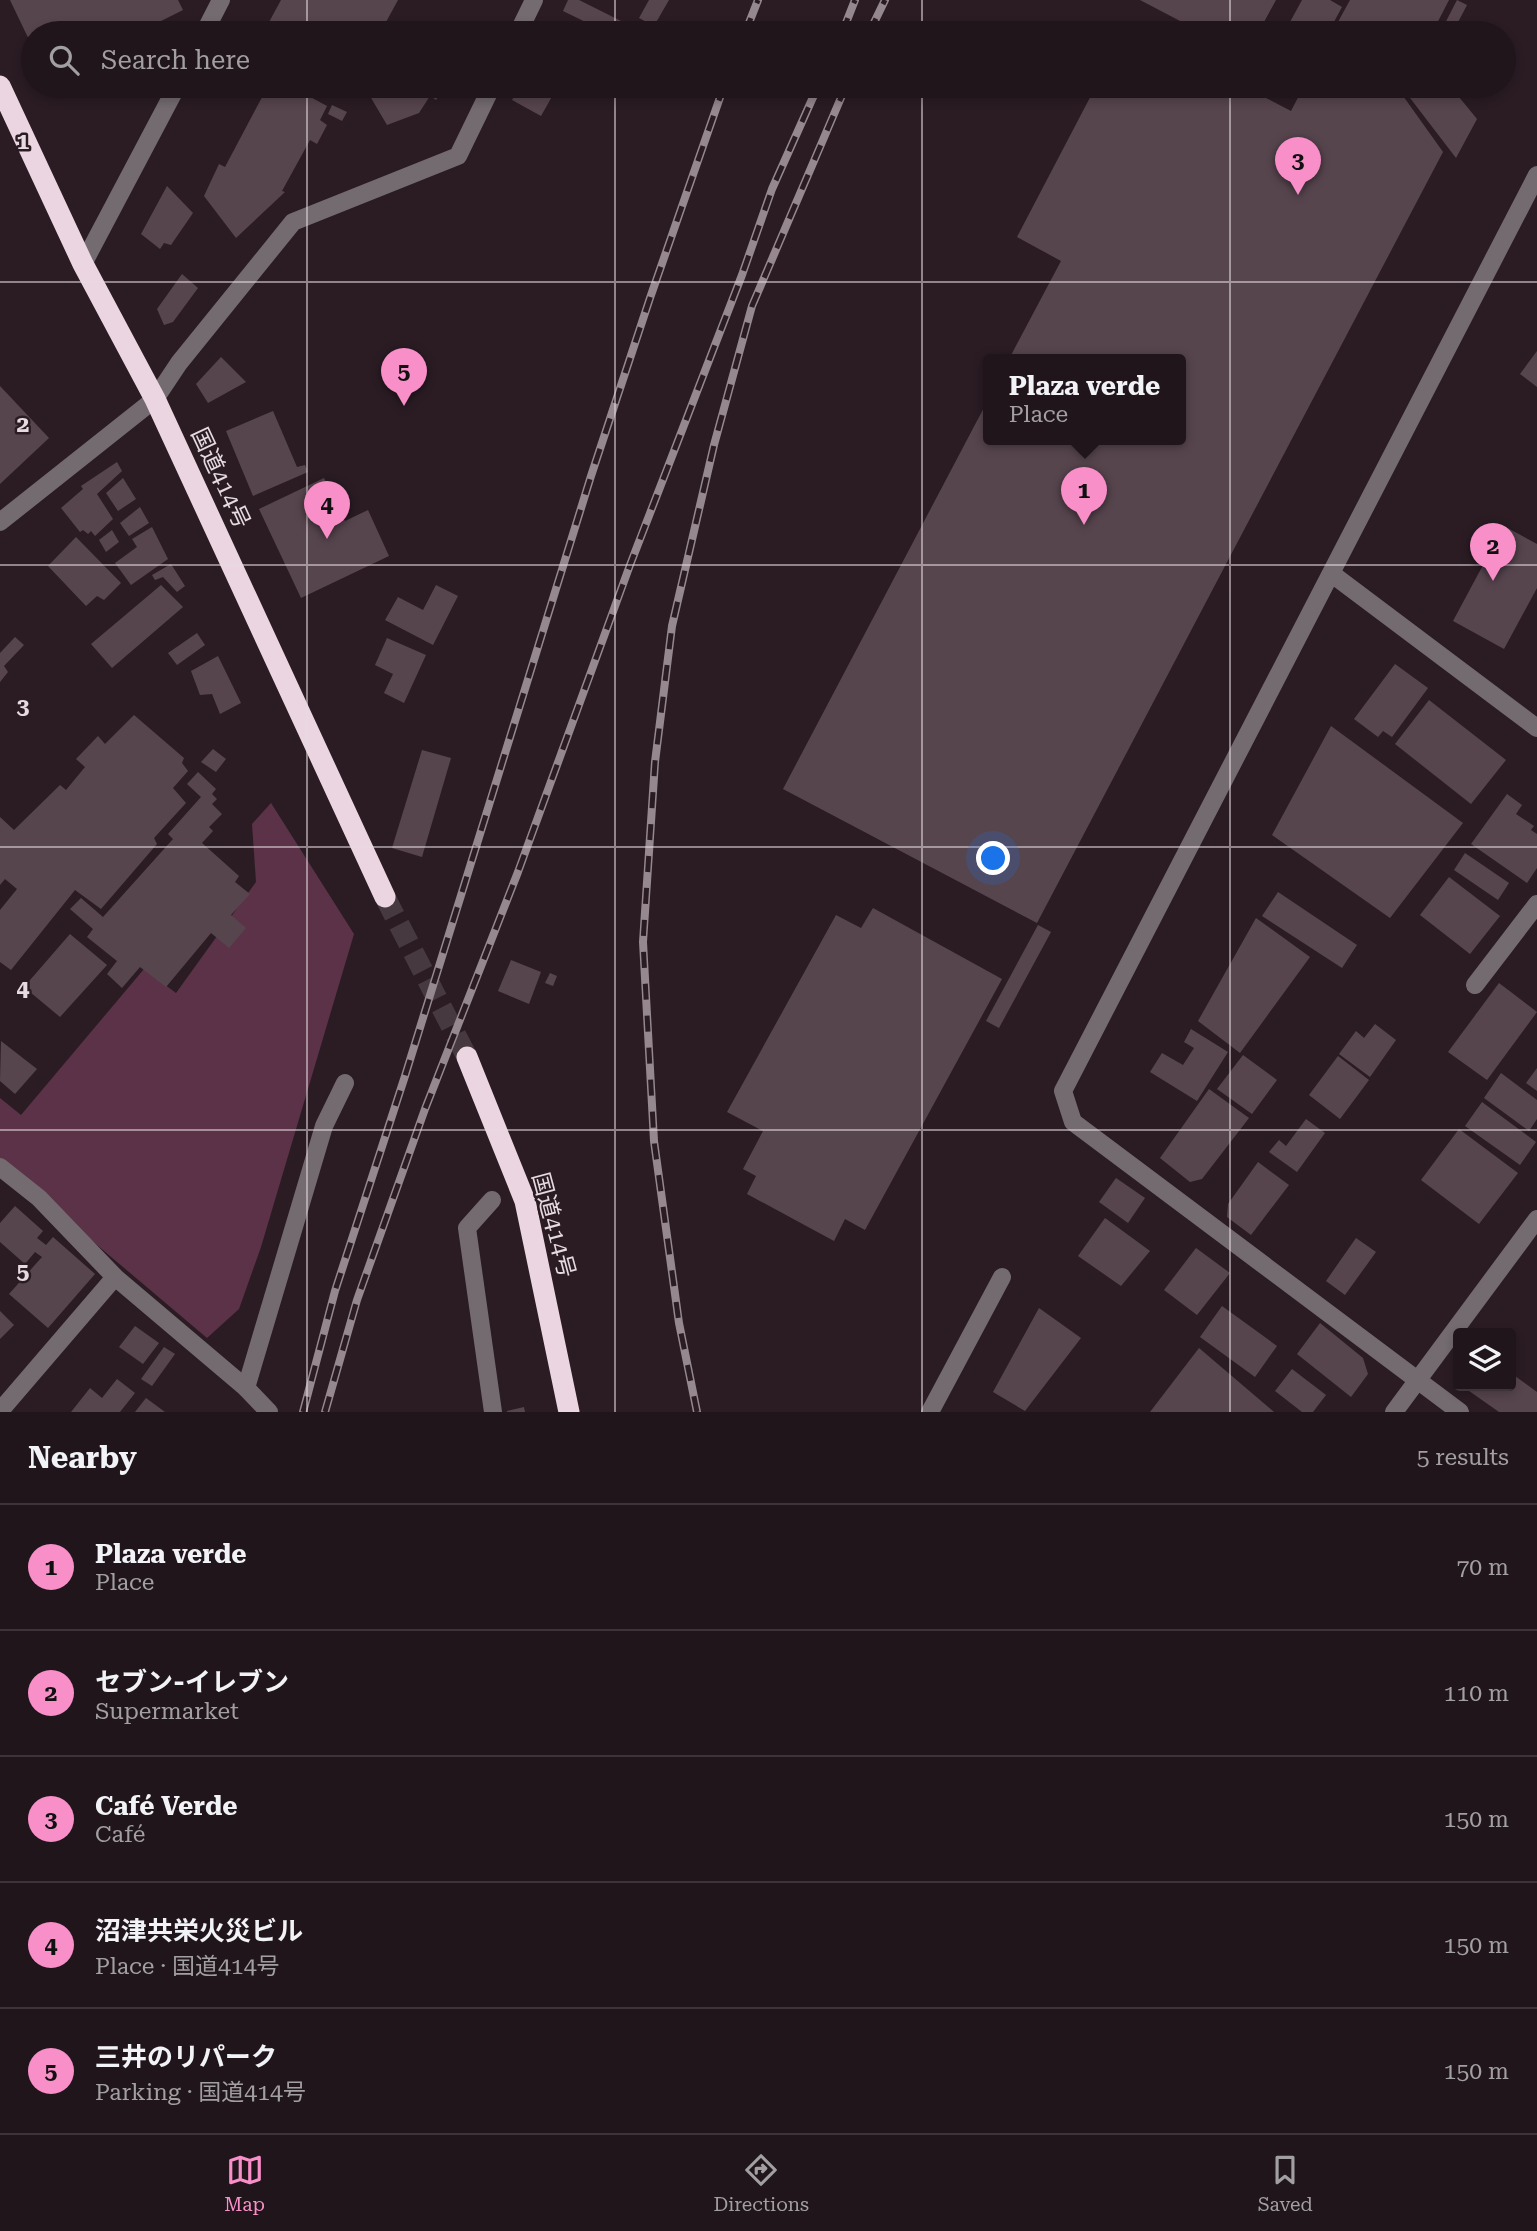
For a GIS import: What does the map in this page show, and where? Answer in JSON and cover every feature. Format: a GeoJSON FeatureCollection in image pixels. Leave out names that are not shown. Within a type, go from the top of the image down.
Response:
{"type":"FeatureCollection","features":[{"type":"Feature","properties":{"kind":"highway","name":"国道414号"},"geometry":{"type":"LineString","coordinates":[[0,86],[83,264],[155,399],[385,897]]}},
{"type":"Feature","properties":{"kind":"highway","name":"国道414号"},"geometry":{"type":"LineString","coordinates":[[467,1057],[525,1201],[569,1412]]}},
{"type":"Feature","properties":{"kind":"street"},"geometry":{"type":"LineString","coordinates":[[210,21],[221,0]]}},
{"type":"Feature","properties":{"kind":"street"},"geometry":{"type":"LineString","coordinates":[[523,21],[534,0]]}},
{"type":"Feature","properties":{"kind":"street"},"geometry":{"type":"LineString","coordinates":[[83,264],[171,98]]}},
{"type":"Feature","properties":{"kind":"street"},"geometry":{"type":"LineString","coordinates":[[0,522],[155,399],[180,362],[293,222],[458,156],[486,98]]}},
{"type":"Feature","properties":{"kind":"street"},"geometry":{"type":"LineString","coordinates":[[1460,1412],[1073,1122],[1063,1091],[1537,175]]}},
{"type":"Feature","properties":{"kind":"street"},"geometry":{"type":"LineString","coordinates":[[1332,575],[1537,728]]}},
{"type":"Feature","properties":{"kind":"street"},"geometry":{"type":"LineString","coordinates":[[1475,985],[1537,904]]}},
{"type":"Feature","properties":{"kind":"street"},"geometry":{"type":"LineString","coordinates":[[246,1388],[324,1126],[345,1083]]}},
{"type":"Feature","properties":{"kind":"street"},"geometry":{"type":"LineString","coordinates":[[0,1167],[39,1198],[115,1277],[246,1388],[269,1412]]}},
{"type":"Feature","properties":{"kind":"street"},"geometry":{"type":"LineString","coordinates":[[492,1200],[467,1228],[493,1412]]}},
{"type":"Feature","properties":{"kind":"street"},"geometry":{"type":"LineString","coordinates":[[1394,1412],[1537,1219]]}},
{"type":"Feature","properties":{"kind":"street"},"geometry":{"type":"LineString","coordinates":[[0,1411],[115,1277]]}},
{"type":"Feature","properties":{"kind":"street"},"geometry":{"type":"LineString","coordinates":[[930,1412],[1002,1277]]}},
{"type":"Feature","properties":{"kind":"shaded area"},"geometry":{"type":"Polygon","coordinates":[[[271,803],[354,934],[261,1247],[239,1309],[207,1338],[0,1163],[0,1098],[21,1115],[144,969],[176,993],[256,882],[252,824],[271,803]]]}},
{"type":"Feature","properties":{"kind":"building"},"geometry":{"type":"Polygon","coordinates":[[[10,0],[178,0],[183,10],[161,21],[21,23],[10,0]]]}},
{"type":"Feature","properties":{"kind":"building"},"geometry":{"type":"Polygon","coordinates":[[[281,0],[398,0],[387,21],[270,21],[281,0]]]}},
{"type":"Feature","properties":{"kind":"building"},"geometry":{"type":"Polygon","coordinates":[[[568,0],[579,0],[621,21],[583,21],[563,11],[568,0]]]}},
{"type":"Feature","properties":{"kind":"building"},"geometry":{"type":"Polygon","coordinates":[[[649,0],[669,0],[657,21],[639,18],[649,0]]]}},
{"type":"Feature","properties":{"kind":"building"},"geometry":{"type":"Polygon","coordinates":[[[1140,0],[1276,0],[1265,21],[1180,21],[1140,0]]]}},
{"type":"Feature","properties":{"kind":"building"},"geometry":{"type":"Polygon","coordinates":[[[1302,0],[1330,0],[1342,7],[1334,21],[1291,21],[1302,0]]]}},
{"type":"Feature","properties":{"kind":"building"},"geometry":{"type":"Polygon","coordinates":[[[1350,0],[1449,0],[1438,21],[1339,21],[1350,0]]]}},
{"type":"Feature","properties":{"kind":"building"},"geometry":{"type":"Polygon","coordinates":[[[1457,0],[1467,5],[1459,21],[1446,21],[1457,0]]]}},
{"type":"Feature","properties":{"kind":"building"},"geometry":{"type":"Polygon","coordinates":[[[262,98],[312,98],[327,106],[320,120],[327,125],[317,144],[310,140],[282,191],[285,192],[236,238],[204,196],[219,164],[225,167],[262,98]]]}},
{"type":"Feature","properties":{"kind":"building"},"geometry":{"type":"Polygon","coordinates":[[[371,98],[429,98],[419,113],[387,125],[371,98]]]}},
{"type":"Feature","properties":{"kind":"building"},"geometry":{"type":"Polygon","coordinates":[[[513,98],[551,98],[541,116],[512,100],[513,98]]]}},
{"type":"Feature","properties":{"kind":"building"},"geometry":{"type":"Polygon","coordinates":[[[1090,98],[1266,98],[1291,111],[1298,98],[1405,98],[1443,152],[1037,923],[783,789],[983,409],[983,445],[1186,445],[1186,354],[1012,354],[1061,261],[1017,237],[1090,98]]]}},
{"type":"Feature","properties":{"kind":"building"},"geometry":{"type":"Polygon","coordinates":[[[1410,98],[1460,98],[1477,119],[1456,158],[1410,98]]]}},
{"type":"Feature","properties":{"kind":"building"},"geometry":{"type":"Polygon","coordinates":[[[332,105],[347,112],[342,121],[328,114],[332,105]]]}},
{"type":"Feature","properties":{"kind":"building"},"geometry":{"type":"Polygon","coordinates":[[[167,186],[193,213],[171,245],[164,243],[160,249],[141,234],[167,186]]]}},
{"type":"Feature","properties":{"kind":"building"},"geometry":{"type":"Polygon","coordinates":[[[182,274],[198,288],[173,322],[164,325],[157,309],[182,274]]]}},
{"type":"Feature","properties":{"kind":"building"},"geometry":{"type":"Polygon","coordinates":[[[1537,351],[1537,387],[1520,374],[1537,351]]]}},
{"type":"Feature","properties":{"kind":"building"},"geometry":{"type":"Polygon","coordinates":[[[221,357],[246,382],[208,403],[196,384],[221,357]]]}},
{"type":"Feature","properties":{"kind":"building"},"geometry":{"type":"Polygon","coordinates":[[[0,386],[49,438],[0,484],[0,386]]]}},
{"type":"Feature","properties":{"kind":"building"},"geometry":{"type":"Polygon","coordinates":[[[273,411],[297,467],[305,465],[308,472],[253,496],[226,431],[273,411]]]}},
{"type":"Feature","properties":{"kind":"building"},"geometry":{"type":"Polygon","coordinates":[[[117,462],[122,471],[97,494],[113,519],[95,536],[91,531],[88,534],[83,530],[80,532],[61,508],[83,489],[81,486],[117,462]]]}},
{"type":"Feature","properties":{"kind":"building"},"geometry":{"type":"Polygon","coordinates":[[[123,478],[136,499],[118,511],[106,493],[123,478]]]}},
{"type":"Feature","properties":{"kind":"building"},"geometry":{"type":"Polygon","coordinates":[[[324,478],[345,521],[368,510],[389,556],[301,598],[259,509],[324,478]]]}},
{"type":"Feature","properties":{"kind":"building"},"geometry":{"type":"Polygon","coordinates":[[[140,507],[149,523],[129,536],[120,523],[140,507]]]}},
{"type":"Feature","properties":{"kind":"building"},"geometry":{"type":"Polygon","coordinates":[[[1504,526],[1537,544],[1537,588],[1504,649],[1453,621],[1504,526]]]}},
{"type":"Feature","properties":{"kind":"building"},"geometry":{"type":"Polygon","coordinates":[[[152,527],[168,559],[131,585],[115,563],[137,547],[132,539],[152,527]]]}},
{"type":"Feature","properties":{"kind":"building"},"geometry":{"type":"Polygon","coordinates":[[[112,530],[119,542],[106,552],[99,540],[112,530]]]}},
{"type":"Feature","properties":{"kind":"building"},"geometry":{"type":"Polygon","coordinates":[[[76,537],[121,583],[104,600],[97,596],[86,606],[48,566],[76,537]]]}},
{"type":"Feature","properties":{"kind":"building"},"geometry":{"type":"Polygon","coordinates":[[[171,564],[185,586],[177,592],[163,577],[155,580],[152,575],[171,564]]]}},
{"type":"Feature","properties":{"kind":"building"},"geometry":{"type":"Polygon","coordinates":[[[161,585],[183,607],[112,668],[91,644],[161,585]]]}},
{"type":"Feature","properties":{"kind":"building"},"geometry":{"type":"Polygon","coordinates":[[[436,585],[458,596],[433,645],[385,620],[398,597],[423,610],[436,585]]]}},
{"type":"Feature","properties":{"kind":"building"},"geometry":{"type":"Polygon","coordinates":[[[197,633],[205,645],[177,665],[168,653],[197,633]]]}},
{"type":"Feature","properties":{"kind":"building"},"geometry":{"type":"Polygon","coordinates":[[[15,637],[24,645],[4,666],[8,672],[0,682],[0,653],[15,637]]]}},
{"type":"Feature","properties":{"kind":"building"},"geometry":{"type":"Polygon","coordinates":[[[387,638],[426,655],[404,703],[384,693],[393,674],[375,665],[387,638]]]}},
{"type":"Feature","properties":{"kind":"building"},"geometry":{"type":"Polygon","coordinates":[[[218,656],[241,703],[220,714],[212,694],[200,695],[191,671],[218,656]]]}},
{"type":"Feature","properties":{"kind":"building"},"geometry":{"type":"Polygon","coordinates":[[[1395,664],[1428,688],[1392,737],[1383,731],[1378,737],[1354,719],[1395,664]]]}},
{"type":"Feature","properties":{"kind":"building"},"geometry":{"type":"Polygon","coordinates":[[[1429,700],[1506,760],[1471,804],[1395,744],[1429,700]]]}},
{"type":"Feature","properties":{"kind":"building"},"geometry":{"type":"Polygon","coordinates":[[[134,715],[184,758],[182,763],[188,771],[173,788],[186,803],[154,838],[157,844],[101,909],[75,890],[11,970],[0,962],[0,910],[17,889],[5,879],[0,885],[0,817],[14,830],[60,785],[66,790],[85,767],[76,759],[98,736],[105,744],[134,715]]]}},
{"type":"Feature","properties":{"kind":"building"},"geometry":{"type":"Polygon","coordinates":[[[1331,726],[1463,823],[1390,918],[1272,835],[1331,726]]]}},
{"type":"Feature","properties":{"kind":"building"},"geometry":{"type":"Polygon","coordinates":[[[213,749],[226,759],[216,772],[201,762],[213,749]]]}},
{"type":"Feature","properties":{"kind":"building"},"geometry":{"type":"Polygon","coordinates":[[[422,750],[451,758],[422,857],[392,848],[422,750]]]}},
{"type":"Feature","properties":{"kind":"building"},"geometry":{"type":"Polygon","coordinates":[[[198,772],[216,789],[212,794],[217,799],[212,804],[222,814],[209,827],[213,831],[202,843],[239,876],[235,882],[250,894],[231,915],[246,928],[229,948],[211,933],[166,987],[140,967],[122,988],[107,974],[117,961],[87,937],[93,929],[70,909],[81,898],[103,917],[173,839],[168,834],[201,797],[187,784],[198,772]]]}},
{"type":"Feature","properties":{"kind":"building"},"geometry":{"type":"Polygon","coordinates":[[[1507,794],[1522,805],[1516,814],[1534,826],[1531,830],[1537,834],[1537,868],[1527,883],[1471,844],[1507,794]]]}},
{"type":"Feature","properties":{"kind":"building"},"geometry":{"type":"Polygon","coordinates":[[[1465,853],[1509,883],[1498,900],[1454,870],[1465,853]]]}},
{"type":"Feature","properties":{"kind":"building"},"geometry":{"type":"Polygon","coordinates":[[[1449,877],[1500,916],[1470,954],[1420,915],[1449,877]]]}},
{"type":"Feature","properties":{"kind":"building"},"geometry":{"type":"Polygon","coordinates":[[[1278,892],[1357,945],[1342,968],[1262,916],[1278,892]]]}},
{"type":"Feature","properties":{"kind":"building"},"geometry":{"type":"Polygon","coordinates":[[[873,908],[1002,979],[865,1230],[845,1219],[834,1241],[747,1194],[756,1176],[743,1169],[763,1131],[727,1112],[836,915],[861,928],[873,908]]]}},
{"type":"Feature","properties":{"kind":"building"},"geometry":{"type":"Polygon","coordinates":[[[1256,918],[1310,957],[1240,1053],[1198,1021],[1256,918]]]}},
{"type":"Feature","properties":{"kind":"building"},"geometry":{"type":"Polygon","coordinates":[[[1038,925],[1051,932],[999,1028],[986,1021],[1038,925]]]}},
{"type":"Feature","properties":{"kind":"building"},"geometry":{"type":"Polygon","coordinates":[[[70,934],[107,965],[60,1017],[24,987],[70,934]]]}},
{"type":"Feature","properties":{"kind":"building"},"geometry":{"type":"Polygon","coordinates":[[[511,960],[541,972],[529,1004],[498,991],[511,960]]]}},
{"type":"Feature","properties":{"kind":"building"},"geometry":{"type":"Polygon","coordinates":[[[550,973],[557,976],[553,986],[545,983],[550,973]]]}},
{"type":"Feature","properties":{"kind":"building"},"geometry":{"type":"Polygon","coordinates":[[[1499,983],[1537,1012],[1487,1080],[1448,1052],[1499,983]]]}},
{"type":"Feature","properties":{"kind":"building"},"geometry":{"type":"Polygon","coordinates":[[[1375,1024],[1396,1040],[1370,1077],[1339,1054],[1356,1031],[1364,1038],[1375,1024]]]}},
{"type":"Feature","properties":{"kind":"building"},"geometry":{"type":"Polygon","coordinates":[[[1191,1029],[1228,1052],[1197,1101],[1150,1072],[1162,1053],[1183,1065],[1194,1048],[1184,1042],[1191,1029]]]}},
{"type":"Feature","properties":{"kind":"building"},"geometry":{"type":"Polygon","coordinates":[[[1,1041],[37,1069],[15,1094],[0,1081],[1,1041]]]}},
{"type":"Feature","properties":{"kind":"building"},"geometry":{"type":"Polygon","coordinates":[[[1243,1055],[1277,1080],[1252,1114],[1217,1089],[1243,1055]]]}},
{"type":"Feature","properties":{"kind":"building"},"geometry":{"type":"Polygon","coordinates":[[[1338,1056],[1369,1080],[1340,1119],[1309,1095],[1338,1056]]]}},
{"type":"Feature","properties":{"kind":"building"},"geometry":{"type":"Polygon","coordinates":[[[1537,1068],[1537,1091],[1526,1083],[1537,1068]]]}},
{"type":"Feature","properties":{"kind":"building"},"geometry":{"type":"Polygon","coordinates":[[[1501,1073],[1537,1100],[1537,1119],[1529,1131],[1484,1098],[1501,1073]]]}},
{"type":"Feature","properties":{"kind":"building"},"geometry":{"type":"Polygon","coordinates":[[[1209,1089],[1249,1118],[1202,1179],[1190,1182],[1160,1158],[1209,1089]]]}},
{"type":"Feature","properties":{"kind":"building"},"geometry":{"type":"Polygon","coordinates":[[[1482,1102],[1536,1142],[1520,1165],[1465,1126],[1482,1102]]]}},
{"type":"Feature","properties":{"kind":"building"},"geometry":{"type":"Polygon","coordinates":[[[1306,1119],[1325,1133],[1297,1172],[1269,1152],[1279,1140],[1286,1146],[1306,1119]]]}},
{"type":"Feature","properties":{"kind":"building"},"geometry":{"type":"Polygon","coordinates":[[[1459,1129],[1518,1173],[1479,1224],[1421,1180],[1459,1129]]]}},
{"type":"Feature","properties":{"kind":"building"},"geometry":{"type":"Polygon","coordinates":[[[1258,1162],[1289,1185],[1251,1235],[1227,1217],[1228,1204],[1258,1162]]]}},
{"type":"Feature","properties":{"kind":"building"},"geometry":{"type":"Polygon","coordinates":[[[1116,1178],[1145,1198],[1128,1223],[1099,1202],[1116,1178]]]}},
{"type":"Feature","properties":{"kind":"building"},"geometry":{"type":"Polygon","coordinates":[[[15,1206],[43,1231],[37,1238],[46,1245],[53,1237],[95,1274],[48,1328],[9,1294],[42,1257],[35,1252],[25,1264],[0,1242],[0,1223],[15,1206]]]}},
{"type":"Feature","properties":{"kind":"building"},"geometry":{"type":"Polygon","coordinates":[[[1105,1218],[1150,1251],[1121,1286],[1078,1256],[1105,1218]]]}},
{"type":"Feature","properties":{"kind":"building"},"geometry":{"type":"Polygon","coordinates":[[[1356,1238],[1376,1252],[1345,1295],[1326,1281],[1356,1238]]]}},
{"type":"Feature","properties":{"kind":"building"},"geometry":{"type":"Polygon","coordinates":[[[1196,1248],[1230,1273],[1197,1315],[1164,1290],[1196,1248]]]}},
{"type":"Feature","properties":{"kind":"building"},"geometry":{"type":"Polygon","coordinates":[[[1222,1306],[1277,1346],[1255,1377],[1200,1337],[1222,1306]]]}},
{"type":"Feature","properties":{"kind":"building"},"geometry":{"type":"Polygon","coordinates":[[[1039,1308],[1081,1338],[1025,1411],[993,1392],[1039,1308]]]}},
{"type":"Feature","properties":{"kind":"building"},"geometry":{"type":"Polygon","coordinates":[[[0,1311],[14,1325],[0,1339],[0,1311]]]}},
{"type":"Feature","properties":{"kind":"building"},"geometry":{"type":"Polygon","coordinates":[[[1320,1323],[1363,1358],[1368,1374],[1351,1397],[1297,1354],[1320,1323]]]}},
{"type":"Feature","properties":{"kind":"building"},"geometry":{"type":"Polygon","coordinates":[[[135,1326],[159,1343],[143,1364],[119,1347],[135,1326]]]}},
{"type":"Feature","properties":{"kind":"building"},"geometry":{"type":"Polygon","coordinates":[[[164,1347],[175,1354],[152,1386],[141,1379],[164,1347]]]}},
{"type":"Feature","properties":{"kind":"building"},"geometry":{"type":"Polygon","coordinates":[[[1199,1348],[1274,1412],[1150,1412],[1199,1348]]]}},
{"type":"Feature","properties":{"kind":"building"},"geometry":{"type":"Polygon","coordinates":[[[1292,1369],[1326,1395],[1313,1412],[1302,1412],[1275,1391],[1292,1369]]]}},
{"type":"Feature","properties":{"kind":"building"},"geometry":{"type":"Polygon","coordinates":[[[1516,1377],[1537,1392],[1537,1412],[1499,1412],[1469,1391],[1516,1391],[1516,1377]]]}},
{"type":"Feature","properties":{"kind":"building"},"geometry":{"type":"Polygon","coordinates":[[[117,1379],[135,1393],[120,1412],[71,1412],[90,1388],[102,1398],[117,1379]]]}},
{"type":"Feature","properties":{"kind":"building"},"geometry":{"type":"Polygon","coordinates":[[[146,1398],[165,1412],[135,1412],[146,1398]]]}},
{"type":"Feature","properties":{"kind":"building"},"geometry":{"type":"Polygon","coordinates":[[[524,1407],[525,1412],[507,1412],[507,1411],[524,1407]]]}},
{"type":"Feature","properties":{"kind":"tunnel"},"geometry":{"type":"LineString","coordinates":[[385,897],[467,1057]]}},
{"type":"Feature","properties":{"kind":"railway"},"geometry":{"type":"LineString","coordinates":[[750,21],[758,0]]}},
{"type":"Feature","properties":{"kind":"railway"},"geometry":{"type":"LineString","coordinates":[[847,21],[855,0]]}},
{"type":"Feature","properties":{"kind":"railway"},"geometry":{"type":"LineString","coordinates":[[875,21],[885,0]]}},
{"type":"Feature","properties":{"kind":"railway"},"geometry":{"type":"LineString","coordinates":[[303,1412],[335,1291],[405,1076],[591,476],[720,98]]}},
{"type":"Feature","properties":{"kind":"railway"},"geometry":{"type":"LineString","coordinates":[[325,1412],[357,1300],[425,1109],[518,872],[772,189],[813,98]]}},
{"type":"Feature","properties":{"kind":"railway"},"geometry":{"type":"LineString","coordinates":[[697,1412],[679,1323],[654,1141],[643,942],[655,762],[672,626],[714,445],[752,306],[841,98]]}},
{"type":"Feature","properties":{"kind":"place","name":"Café Verde"},"geometry":{"type":"Point","coordinates":[1298,195]}},
{"type":"Feature","properties":{"kind":"place","name":"三井のリパーク"},"geometry":{"type":"Point","coordinates":[404,406]}},
{"type":"Feature","properties":{"kind":"place","name":"Plaza verde"},"geometry":{"type":"Point","coordinates":[1084,525]}},
{"type":"Feature","properties":{"kind":"place","name":"沼津共栄火災ビル"},"geometry":{"type":"Point","coordinates":[327,539]}},
{"type":"Feature","properties":{"kind":"place","name":"セブン-イレブン"},"geometry":{"type":"Point","coordinates":[1493,581]}}]}
